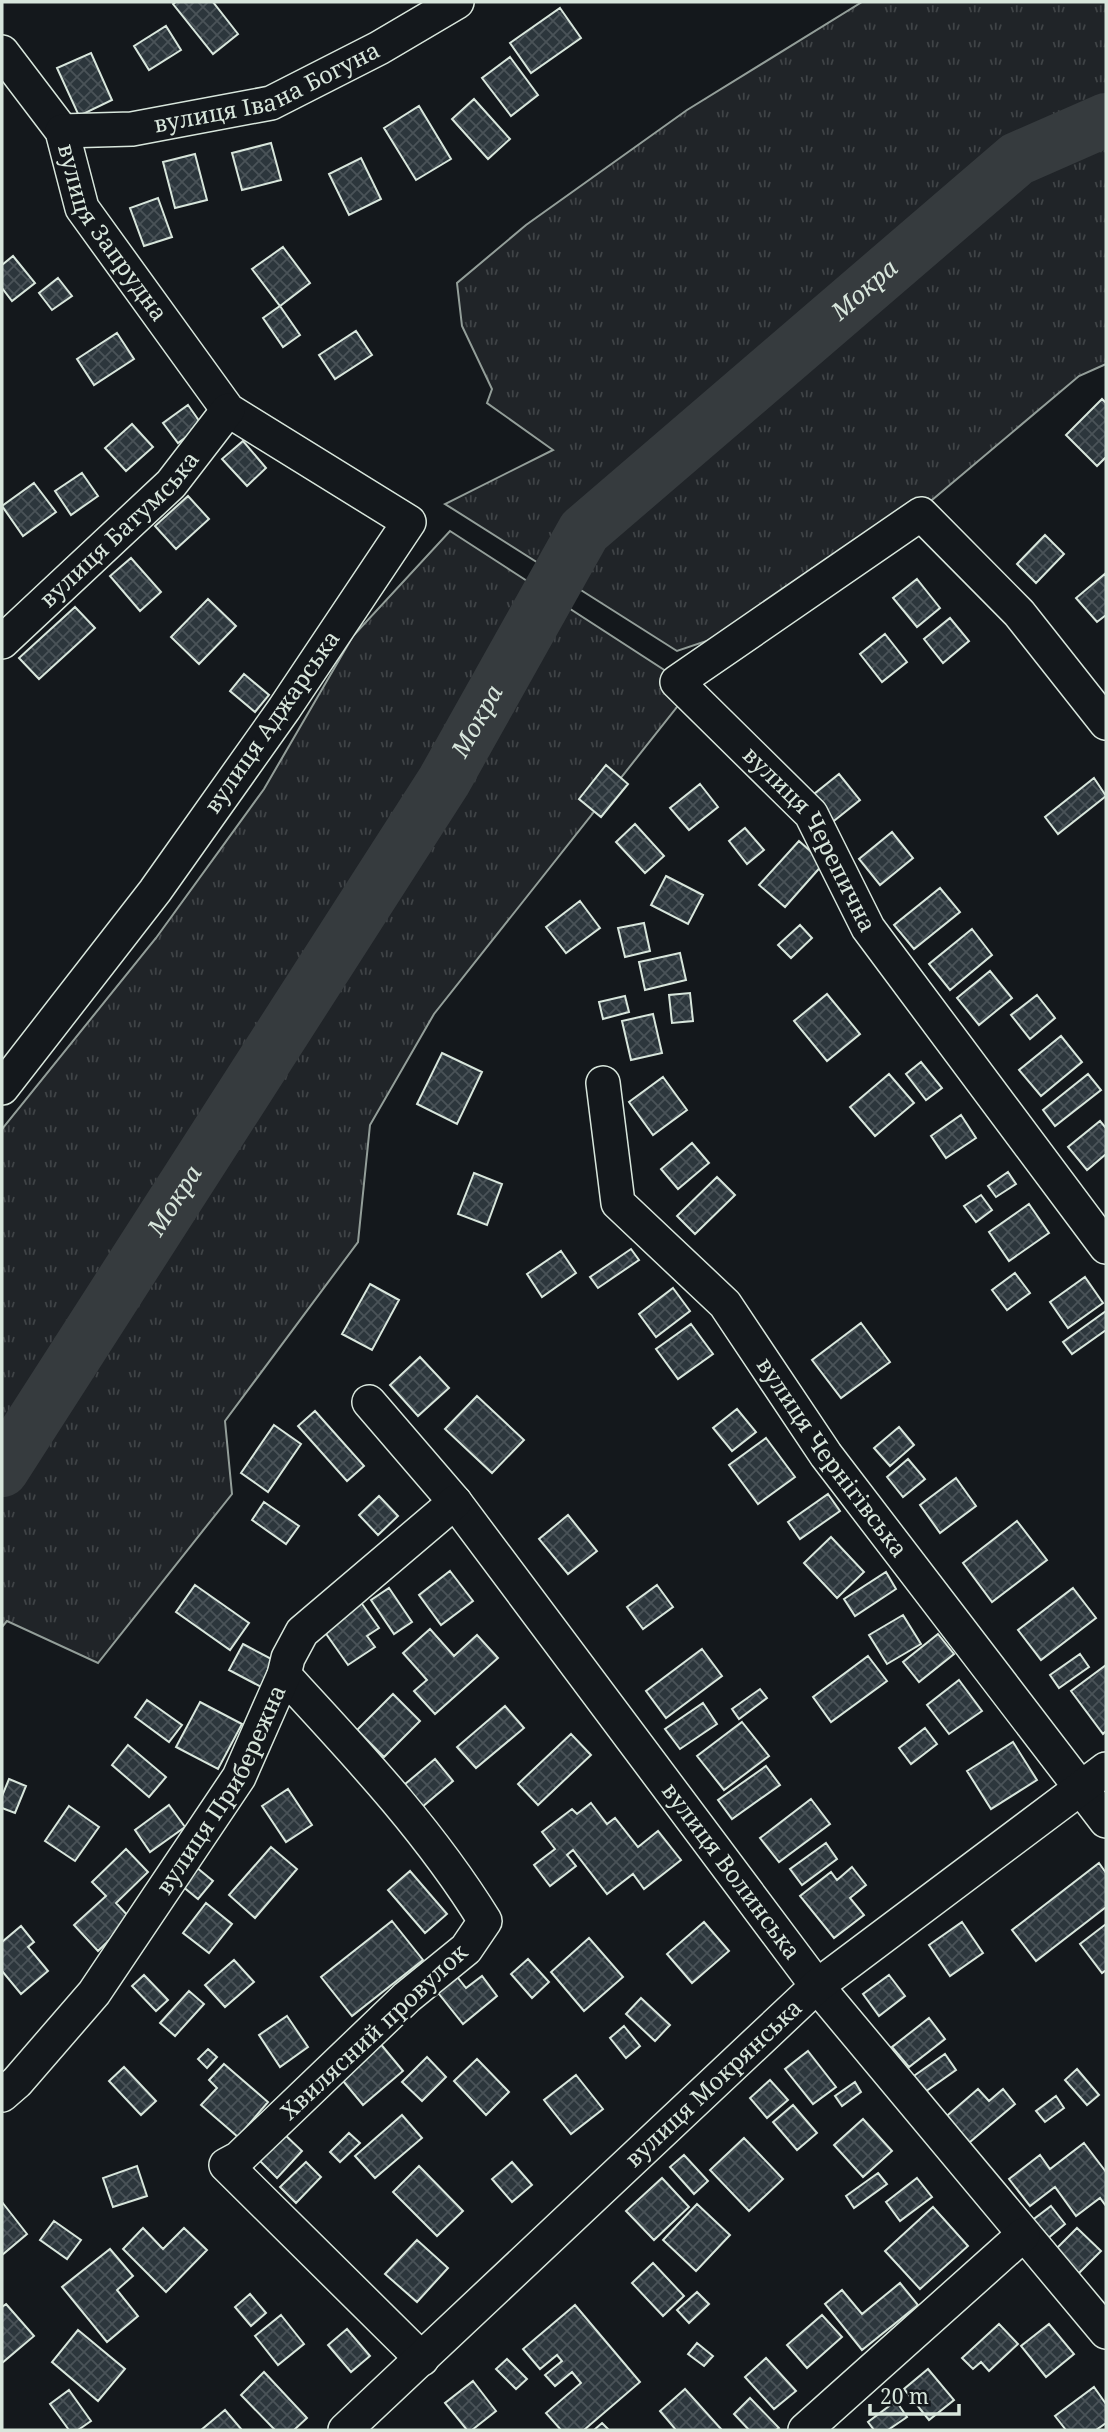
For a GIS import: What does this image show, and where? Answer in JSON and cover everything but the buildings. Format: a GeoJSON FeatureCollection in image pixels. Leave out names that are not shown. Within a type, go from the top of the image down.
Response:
{"type":"FeatureCollection","features":[{"type":"Feature","properties":{"kind":"street","name":"вулиця Івана Богуна"},"geometry":{"type":"LineString","coordinates":[[62,131],[132,129],[271,103],[379,48],[457,2]]}},
{"type":"Feature","properties":{"kind":"street","name":"вулиця Запрудна"},"geometry":{"type":"LineString","coordinates":[[2,52],[62,131],[82,208],[229,410]]}},
{"type":"Feature","properties":{"kind":"street","name":"вулиця Батумська"},"geometry":{"type":"LineString","coordinates":[[2,642],[171,484],[229,410]]}},
{"type":"Feature","properties":{"kind":"street","name":"вулиця Аджарська"},"geometry":{"type":"LineString","coordinates":[[2,1088],[155,891],[284,709],[409,522],[229,410]]}},
{"type":"Feature","properties":{"kind":"street","name":"вулиця Черепична"},"geometry":{"type":"LineString","coordinates":[[1106,723],[1019,613],[921,514],[677,682],[811,814],[868,928],[1106,1247]]}},
{"type":"Feature","properties":{"kind":"street","name":"вулиця Чернігівська"},"geometry":{"type":"LineString","coordinates":[[603,1083],[618,1203],[725,1304],[826,1455],[1093,1778],[1106,1821]]}},
{"type":"Feature","properties":{"kind":"street","name":"вулиця Волинська"},"geometry":{"type":"LineString","coordinates":[[369,1402],[455,1502],[817,1986],[1106,2332]]}},
{"type":"Feature","properties":{"kind":"street","name":"вулиця Прибережна"},"geometry":{"type":"LineString","coordinates":[[2,2095],[17,2082],[94,1993],[239,1777],[284,1675],[288,1658],[302,1632],[455,1502]]}},
{"type":"Feature","properties":{"kind":"street","name":"Хвилясний провулок"},"geometry":{"type":"LineString","coordinates":[[284,1675],[370,1767],[458,1877],[485,1920],[466,1950],[407,1997],[239,2158],[226,2165],[422,2360]]}},
{"type":"Feature","properties":{"kind":"street","name":"вулиця Мокрянська"},"geometry":{"type":"LineString","coordinates":[[345,2430],[817,1986],[1093,1778]]}},
{"type":"Feature","properties":{"kind":"street"},"geometry":{"type":"LineString","coordinates":[[805,2430],[1023,2235]]}},
{"type":"Feature","properties":{"kind":"green space"},"geometry":{"type":"Polygon","coordinates":[[[862,2],[1106,2],[1106,364],[1079,376],[868,554],[745,628],[677,651],[445,504],[553,450],[487,403],[492,389],[462,326],[457,283],[526,225],[687,110],[862,2]]]}},
{"type":"Feature","properties":{"kind":"green space"},"geometry":{"type":"Polygon","coordinates":[[[450,531],[692,688],[434,1014],[370,1125],[358,1242],[225,1421],[232,1494],[98,1663],[7,1621],[2,1627],[2,1129],[156,938],[264,789],[353,636],[450,531]]]}},
{"type":"Feature","properties":{"kind":"waterway","name":"Мокра"},"geometry":{"type":"LineString","coordinates":[[2,1470],[444,781],[584,531],[1017,159],[1106,120]]}}]}
